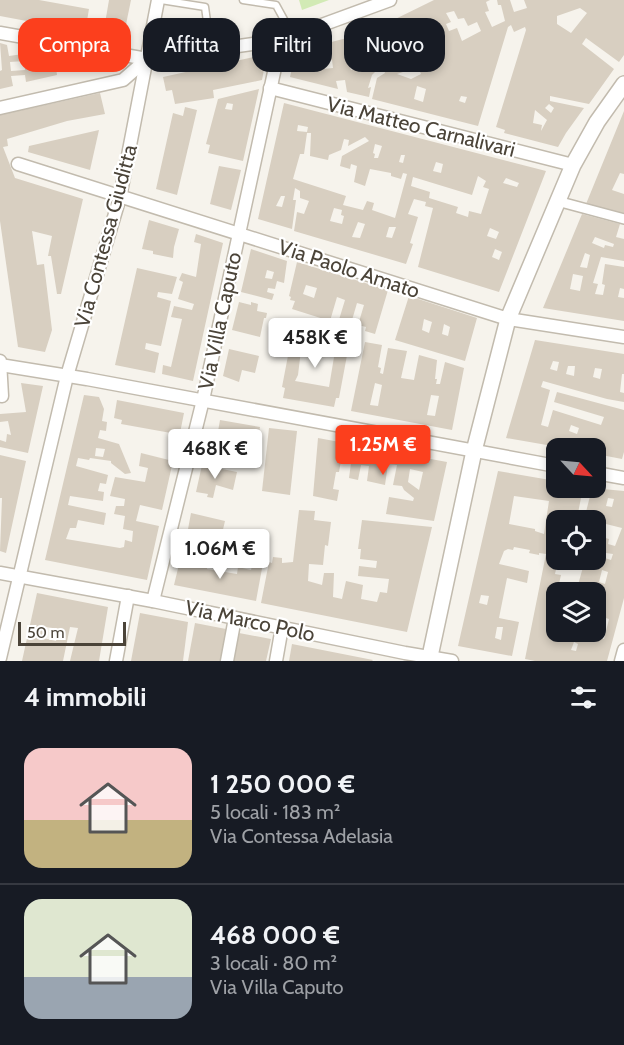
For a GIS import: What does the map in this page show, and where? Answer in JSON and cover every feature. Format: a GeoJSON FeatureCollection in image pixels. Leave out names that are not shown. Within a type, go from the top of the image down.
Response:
{"type":"FeatureCollection","features":[{"type":"Feature","properties":{"kind":"street","name":"Via Contessa Giuditta"},"geometry":{"type":"LineString","coordinates":[[156,18],[160,0]]}},
{"type":"Feature","properties":{"kind":"street"},"geometry":{"type":"LineString","coordinates":[[332,21],[390,0]]}},
{"type":"Feature","properties":{"kind":"street"},"geometry":{"type":"LineString","coordinates":[[0,33],[143,59]]}},
{"type":"Feature","properties":{"kind":"street"},"geometry":{"type":"LineString","coordinates":[[0,108],[123,80],[143,63]]}},
{"type":"Feature","properties":{"kind":"street","name":"Via Contessa Giuditta"},"geometry":{"type":"LineString","coordinates":[[0,658],[67,376],[120,197],[145,72]]}},
{"type":"Feature","properties":{"kind":"street","name":"Via Villa Caputo"},"geometry":{"type":"LineString","coordinates":[[153,600],[204,400],[238,233],[275,72]]}},
{"type":"Feature","properties":{"kind":"street"},"geometry":{"type":"LineString","coordinates":[[429,659],[474,451],[508,319],[573,165],[597,122],[624,84]]}},
{"type":"Feature","properties":{"kind":"street","name":"Via Matteo Carnalivari"},"geometry":{"type":"LineString","coordinates":[[270,88],[573,165]]}},
{"type":"Feature","properties":{"kind":"street","name":"Via Paolo Amato"},"geometry":{"type":"LineString","coordinates":[[18,164],[508,319],[624,337]]}},
{"type":"Feature","properties":{"kind":"street"},"geometry":{"type":"LineString","coordinates":[[557,201],[624,219]]}},
{"type":"Feature","properties":{"kind":"street"},"geometry":{"type":"LineString","coordinates":[[2,396],[0,364],[546,464]]}},
{"type":"Feature","properties":{"kind":"street"},"geometry":{"type":"LineString","coordinates":[[606,475],[624,478]]}},
{"type":"Feature","properties":{"kind":"street","name":"Via Marco Polo"},"geometry":{"type":"LineString","coordinates":[[0,573],[153,600],[429,659],[452,661]]}},
{"type":"Feature","properties":{"kind":"street"},"geometry":{"type":"LineString","coordinates":[[116,661],[128,596]]}},
{"type":"Feature","properties":{"kind":"street"},"geometry":{"type":"LineString","coordinates":[[228,661],[236,618]]}},
{"type":"Feature","properties":{"kind":"street"},"geometry":{"type":"LineString","coordinates":[[276,661],[282,627]]}},
{"type":"Feature","properties":{"kind":"street"},"geometry":{"type":"LineString","coordinates":[[621,661],[624,650]]}},
{"type":"Feature","properties":{"kind":"lane"},"geometry":{"type":"LineString","coordinates":[[160,0],[206,8],[207,18]]}},
{"type":"Feature","properties":{"kind":"lane"},"geometry":{"type":"LineString","coordinates":[[243,0],[276,5],[280,18]]}},
{"type":"Feature","properties":{"kind":"green space"},"geometry":{"type":"Polygon","coordinates":[[[299,0],[329,0],[302,10],[299,0]]]}},
{"type":"Feature","properties":{"kind":"building"},"geometry":{"type":"Polygon","coordinates":[[[0,0],[39,0],[89,9],[87,18],[18,19],[0,16],[0,0]]]}},
{"type":"Feature","properties":{"kind":"building"},"geometry":{"type":"Polygon","coordinates":[[[109,0],[131,0],[127,18],[106,18],[109,0]]]}},
{"type":"Feature","properties":{"kind":"building"},"geometry":{"type":"Polygon","coordinates":[[[434,0],[490,0],[486,2],[489,11],[485,12],[492,27],[505,21],[501,5],[498,5],[497,0],[510,0],[514,12],[527,8],[524,0],[624,0],[624,55],[619,62],[586,38],[582,44],[614,69],[589,104],[550,96],[550,101],[584,108],[558,147],[504,133],[505,130],[496,127],[525,27],[514,32],[511,25],[508,27],[478,126],[372,99],[377,78],[385,73],[403,72],[397,74],[411,79],[421,74],[420,72],[445,72],[445,18],[397,18],[434,0]],[[580,8],[557,16],[557,24],[571,33],[587,13],[580,8]],[[454,11],[446,13],[451,22],[446,24],[449,31],[457,28],[462,41],[481,31],[477,22],[468,26],[464,18],[458,19],[454,11]],[[417,86],[414,99],[423,102],[426,89],[417,86]],[[461,96],[459,101],[465,103],[467,97],[461,96]],[[549,104],[545,108],[551,113],[554,108],[549,104]],[[535,110],[533,123],[542,125],[541,131],[547,120],[535,110]]]}},
{"type":"Feature","properties":{"kind":"building"},"geometry":{"type":"Polygon","coordinates":[[[344,39],[344,72],[375,72],[368,88],[371,87],[369,97],[347,92],[345,80],[336,81],[338,89],[290,77],[291,72],[332,72],[332,42],[344,39]]]}},
{"type":"Feature","properties":{"kind":"building"},"geometry":{"type":"Polygon","coordinates":[[[0,43],[7,45],[9,56],[18,55],[18,61],[10,62],[11,71],[57,72],[57,75],[26,82],[25,75],[11,76],[13,86],[0,89],[0,71],[2,70],[0,43]]]}},
{"type":"Feature","properties":{"kind":"building"},"geometry":{"type":"Polygon","coordinates":[[[252,57],[252,72],[264,72],[262,80],[213,90],[214,98],[175,104],[172,90],[166,91],[163,77],[186,72],[240,72],[240,60],[252,57]]]}},
{"type":"Feature","properties":{"kind":"building"},"geometry":{"type":"Polygon","coordinates":[[[259,89],[243,161],[208,153],[210,145],[206,144],[218,99],[259,89]],[[227,103],[225,109],[232,110],[233,104],[227,103]]]}},
{"type":"Feature","properties":{"kind":"building"},"geometry":{"type":"Polygon","coordinates":[[[100,93],[105,114],[67,121],[7,139],[8,146],[3,147],[15,178],[83,199],[61,294],[57,294],[51,256],[48,256],[52,236],[32,231],[37,265],[44,264],[52,330],[45,352],[18,347],[0,221],[0,115],[100,93]]]}},
{"type":"Feature","properties":{"kind":"building"},"geometry":{"type":"Polygon","coordinates":[[[284,103],[546,171],[499,292],[418,267],[433,208],[425,206],[426,202],[414,199],[408,214],[418,217],[410,243],[413,244],[406,264],[294,231],[297,212],[304,214],[309,201],[300,198],[300,191],[295,188],[293,200],[296,200],[292,229],[258,219],[284,103]],[[298,125],[297,131],[307,132],[308,127],[298,125]],[[307,133],[304,154],[300,154],[293,179],[346,196],[343,205],[363,210],[367,201],[374,203],[372,210],[395,218],[407,174],[403,173],[401,179],[391,176],[391,173],[370,169],[365,186],[354,182],[357,166],[351,164],[350,169],[340,166],[342,156],[369,141],[365,137],[348,146],[349,140],[344,139],[341,150],[329,155],[328,160],[310,156],[311,133],[307,133]],[[375,144],[374,158],[378,158],[382,146],[375,144]],[[401,155],[399,162],[403,163],[405,155],[401,155]],[[436,162],[433,171],[441,173],[443,164],[436,162]],[[478,176],[472,195],[413,177],[411,186],[430,192],[429,198],[458,207],[456,213],[468,217],[469,211],[481,214],[489,189],[483,187],[486,181],[478,176]],[[506,178],[503,183],[517,187],[519,183],[506,178]],[[281,196],[276,206],[282,207],[285,196],[281,196]],[[334,208],[330,221],[342,224],[344,216],[341,215],[342,210],[334,208]],[[358,222],[352,237],[360,238],[365,224],[358,222]],[[389,227],[386,237],[392,238],[396,227],[389,227]],[[490,228],[487,236],[496,239],[499,232],[490,228]],[[495,249],[492,257],[499,260],[502,252],[495,249]]]}},
{"type":"Feature","properties":{"kind":"building"},"geometry":{"type":"Polygon","coordinates":[[[185,107],[197,110],[177,195],[156,189],[173,113],[183,116],[185,107]]]}},
{"type":"Feature","properties":{"kind":"building"},"geometry":{"type":"Polygon","coordinates":[[[624,111],[624,174],[620,173],[612,190],[624,194],[624,214],[586,204],[624,111]]]}},
{"type":"Feature","properties":{"kind":"building"},"geometry":{"type":"Polygon","coordinates":[[[99,130],[90,170],[28,152],[29,146],[99,130]]]}},
{"type":"Feature","properties":{"kind":"building"},"geometry":{"type":"Polygon","coordinates":[[[219,166],[241,170],[231,210],[210,204],[219,166]]]}},
{"type":"Feature","properties":{"kind":"building"},"geometry":{"type":"Polygon","coordinates":[[[582,214],[620,224],[616,237],[624,239],[624,261],[601,257],[593,283],[598,284],[595,294],[603,295],[605,264],[624,267],[624,289],[620,288],[618,297],[624,298],[624,321],[543,308],[582,214]],[[595,237],[592,243],[604,248],[605,245],[613,247],[614,244],[595,237]],[[585,253],[580,267],[587,268],[590,255],[585,253]],[[573,274],[570,289],[580,291],[583,276],[573,274]]]}},
{"type":"Feature","properties":{"kind":"building"},"geometry":{"type":"Polygon","coordinates":[[[149,220],[179,229],[173,258],[142,249],[149,220]]]}},
{"type":"Feature","properties":{"kind":"building"},"geometry":{"type":"Polygon","coordinates":[[[196,234],[223,243],[193,381],[162,374],[163,365],[171,367],[182,319],[171,317],[174,306],[192,310],[194,304],[178,299],[183,282],[179,280],[182,273],[196,277],[201,244],[194,242],[196,234]]]}},
{"type":"Feature","properties":{"kind":"building"},"geometry":{"type":"Polygon","coordinates":[[[251,249],[287,261],[284,283],[277,281],[275,289],[268,288],[267,292],[274,294],[272,300],[241,292],[251,249]],[[267,270],[265,278],[272,279],[274,272],[267,270]]]}},
{"type":"Feature","properties":{"kind":"building"},"geometry":{"type":"Polygon","coordinates":[[[297,262],[388,290],[375,334],[365,331],[366,327],[358,325],[364,305],[357,303],[350,327],[338,323],[345,300],[337,297],[330,321],[292,309],[295,301],[290,300],[297,262]],[[306,285],[303,294],[314,298],[317,288],[306,285]]]}},
{"type":"Feature","properties":{"kind":"building"},"geometry":{"type":"Polygon","coordinates":[[[137,268],[177,277],[172,294],[158,292],[157,297],[171,301],[161,346],[146,343],[145,349],[159,353],[155,373],[115,365],[137,268]]]}},
{"type":"Feature","properties":{"kind":"building"},"geometry":{"type":"Polygon","coordinates":[[[409,296],[477,318],[465,361],[395,340],[409,296]],[[424,319],[422,330],[429,333],[432,322],[424,319]],[[444,324],[442,334],[448,336],[450,327],[444,324]]]}},
{"type":"Feature","properties":{"kind":"building"},"geometry":{"type":"Polygon","coordinates":[[[239,302],[258,304],[257,311],[267,313],[260,337],[232,330],[239,302]]]}},
{"type":"Feature","properties":{"kind":"building"},"geometry":{"type":"Polygon","coordinates":[[[295,332],[347,341],[345,350],[348,350],[339,398],[336,398],[334,407],[283,398],[285,388],[282,387],[291,340],[294,340],[295,332]],[[301,350],[298,375],[295,381],[329,387],[334,357],[301,350]]]}},
{"type":"Feature","properties":{"kind":"building"},"geometry":{"type":"Polygon","coordinates":[[[535,340],[624,354],[624,374],[622,374],[620,392],[624,393],[624,402],[543,381],[541,387],[550,390],[541,425],[548,427],[553,410],[601,425],[604,417],[554,402],[557,392],[624,410],[622,459],[606,456],[606,438],[546,438],[546,445],[506,438],[535,340]],[[553,361],[550,369],[557,371],[559,362],[553,361]],[[568,366],[566,374],[574,376],[575,366],[568,366]],[[595,368],[593,377],[600,379],[602,369],[595,368]],[[571,425],[569,431],[577,434],[579,428],[571,425]]]}},
{"type":"Feature","properties":{"kind":"building"},"geometry":{"type":"Polygon","coordinates":[[[365,342],[382,345],[378,367],[381,368],[380,373],[383,374],[388,348],[407,351],[401,378],[414,380],[419,355],[437,360],[436,384],[440,384],[445,362],[464,368],[452,430],[351,411],[365,342]],[[375,383],[370,405],[378,406],[382,385],[375,383]],[[431,395],[427,415],[435,416],[439,396],[431,395]]]}},
{"type":"Feature","properties":{"kind":"building"},"geometry":{"type":"Polygon","coordinates":[[[229,349],[259,356],[255,373],[242,370],[239,382],[223,376],[229,349]]]}},
{"type":"Feature","properties":{"kind":"building"},"geometry":{"type":"Polygon","coordinates":[[[21,383],[43,386],[28,453],[0,447],[0,440],[6,442],[7,434],[11,435],[8,421],[0,422],[0,414],[26,412],[21,383]]]}},
{"type":"Feature","properties":{"kind":"building"},"geometry":{"type":"Polygon","coordinates":[[[84,395],[99,397],[104,409],[102,421],[107,422],[106,431],[100,430],[98,438],[119,444],[131,473],[125,474],[111,461],[78,458],[76,466],[108,475],[106,484],[100,483],[98,491],[104,492],[103,501],[70,496],[68,505],[106,513],[104,525],[78,520],[76,528],[70,528],[66,539],[120,548],[124,547],[125,540],[132,542],[133,531],[123,529],[125,516],[114,514],[116,506],[124,506],[125,499],[110,496],[115,477],[145,482],[148,468],[139,466],[141,453],[173,461],[162,510],[140,505],[136,521],[159,526],[147,580],[45,560],[84,395]],[[96,448],[95,456],[103,457],[105,449],[96,448]]]}},
{"type":"Feature","properties":{"kind":"building"},"geometry":{"type":"Polygon","coordinates":[[[117,400],[184,413],[178,443],[170,441],[171,433],[121,424],[122,420],[114,418],[117,400]]]}},
{"type":"Feature","properties":{"kind":"building"},"geometry":{"type":"Polygon","coordinates":[[[220,420],[260,427],[255,450],[243,448],[244,444],[235,442],[236,438],[228,437],[226,445],[216,443],[220,420]]]}},
{"type":"Feature","properties":{"kind":"building"},"geometry":{"type":"Polygon","coordinates":[[[269,428],[297,431],[290,495],[262,491],[269,428]]]}},
{"type":"Feature","properties":{"kind":"building"},"geometry":{"type":"Polygon","coordinates":[[[318,438],[447,462],[434,521],[386,514],[389,497],[413,501],[414,498],[402,486],[393,485],[397,465],[388,464],[385,485],[367,481],[369,466],[361,465],[358,480],[349,478],[351,463],[341,461],[333,489],[339,490],[337,501],[313,496],[318,438]],[[410,469],[408,482],[419,490],[423,472],[410,469]]]}},
{"type":"Feature","properties":{"kind":"building"},"geometry":{"type":"Polygon","coordinates":[[[0,455],[26,461],[6,553],[0,551],[2,498],[0,498],[0,455]]]}},
{"type":"Feature","properties":{"kind":"building"},"geometry":{"type":"Polygon","coordinates":[[[202,465],[237,472],[233,490],[216,485],[213,498],[207,497],[208,494],[196,492],[202,465]]]}},
{"type":"Feature","properties":{"kind":"building"},"geometry":{"type":"Polygon","coordinates":[[[498,471],[546,479],[546,498],[581,498],[579,510],[548,510],[549,501],[514,496],[509,524],[535,529],[544,534],[546,521],[546,554],[529,553],[530,550],[514,547],[513,550],[504,551],[499,564],[529,571],[527,583],[507,578],[499,618],[519,622],[512,656],[458,646],[498,471]],[[481,595],[479,603],[487,605],[489,596],[481,595]],[[497,627],[495,638],[501,640],[503,627],[497,627]]]}},
{"type":"Feature","properties":{"kind":"building"},"geometry":{"type":"Polygon","coordinates":[[[606,489],[624,491],[624,598],[607,661],[525,659],[546,554],[546,570],[556,570],[555,574],[561,575],[559,582],[546,582],[546,642],[574,642],[606,642],[609,619],[606,618],[606,582],[608,572],[602,570],[606,570],[606,558],[611,560],[613,554],[606,553],[606,538],[609,539],[608,544],[615,546],[622,528],[606,524],[606,510],[586,510],[590,498],[606,498],[606,489]],[[608,498],[606,506],[612,507],[614,499],[608,498]],[[574,642],[571,650],[576,651],[578,644],[574,642]]]}},
{"type":"Feature","properties":{"kind":"building"},"geometry":{"type":"Polygon","coordinates":[[[299,510],[315,511],[314,520],[331,522],[323,565],[309,564],[308,581],[322,585],[324,573],[334,573],[333,597],[342,599],[346,581],[363,585],[361,599],[377,602],[380,592],[387,593],[389,579],[358,576],[359,566],[376,568],[377,561],[360,559],[361,549],[358,549],[362,520],[432,527],[407,632],[261,603],[269,562],[272,563],[273,557],[282,558],[282,563],[293,562],[299,510]]]}},
{"type":"Feature","properties":{"kind":"building"},"geometry":{"type":"Polygon","coordinates":[[[191,513],[225,521],[221,538],[205,534],[202,546],[186,540],[191,513]]]}},
{"type":"Feature","properties":{"kind":"building"},"geometry":{"type":"Polygon","coordinates":[[[181,556],[191,557],[189,563],[207,566],[207,569],[237,574],[238,567],[251,570],[253,561],[263,563],[256,601],[174,585],[181,556]]]}},
{"type":"Feature","properties":{"kind":"building"},"geometry":{"type":"Polygon","coordinates":[[[582,570],[602,570],[599,582],[579,582],[582,570]]]}},
{"type":"Feature","properties":{"kind":"building"},"geometry":{"type":"Polygon","coordinates":[[[37,593],[108,607],[99,661],[70,661],[78,628],[70,627],[63,661],[22,661],[37,593]],[[46,627],[43,638],[56,641],[59,629],[46,627]]]}},
{"type":"Feature","properties":{"kind":"building"},"geometry":{"type":"Polygon","coordinates":[[[140,613],[188,622],[183,661],[131,661],[140,613]]]}},
{"type":"Feature","properties":{"kind":"building"},"geometry":{"type":"Polygon","coordinates":[[[195,623],[226,629],[220,661],[188,661],[195,623]]]}},
{"type":"Feature","properties":{"kind":"building"},"geometry":{"type":"Polygon","coordinates":[[[239,633],[271,639],[266,661],[233,661],[239,633]]]}},
{"type":"Feature","properties":{"kind":"building"},"geometry":{"type":"Polygon","coordinates":[[[292,644],[373,660],[289,661],[292,644]]]}}]}
